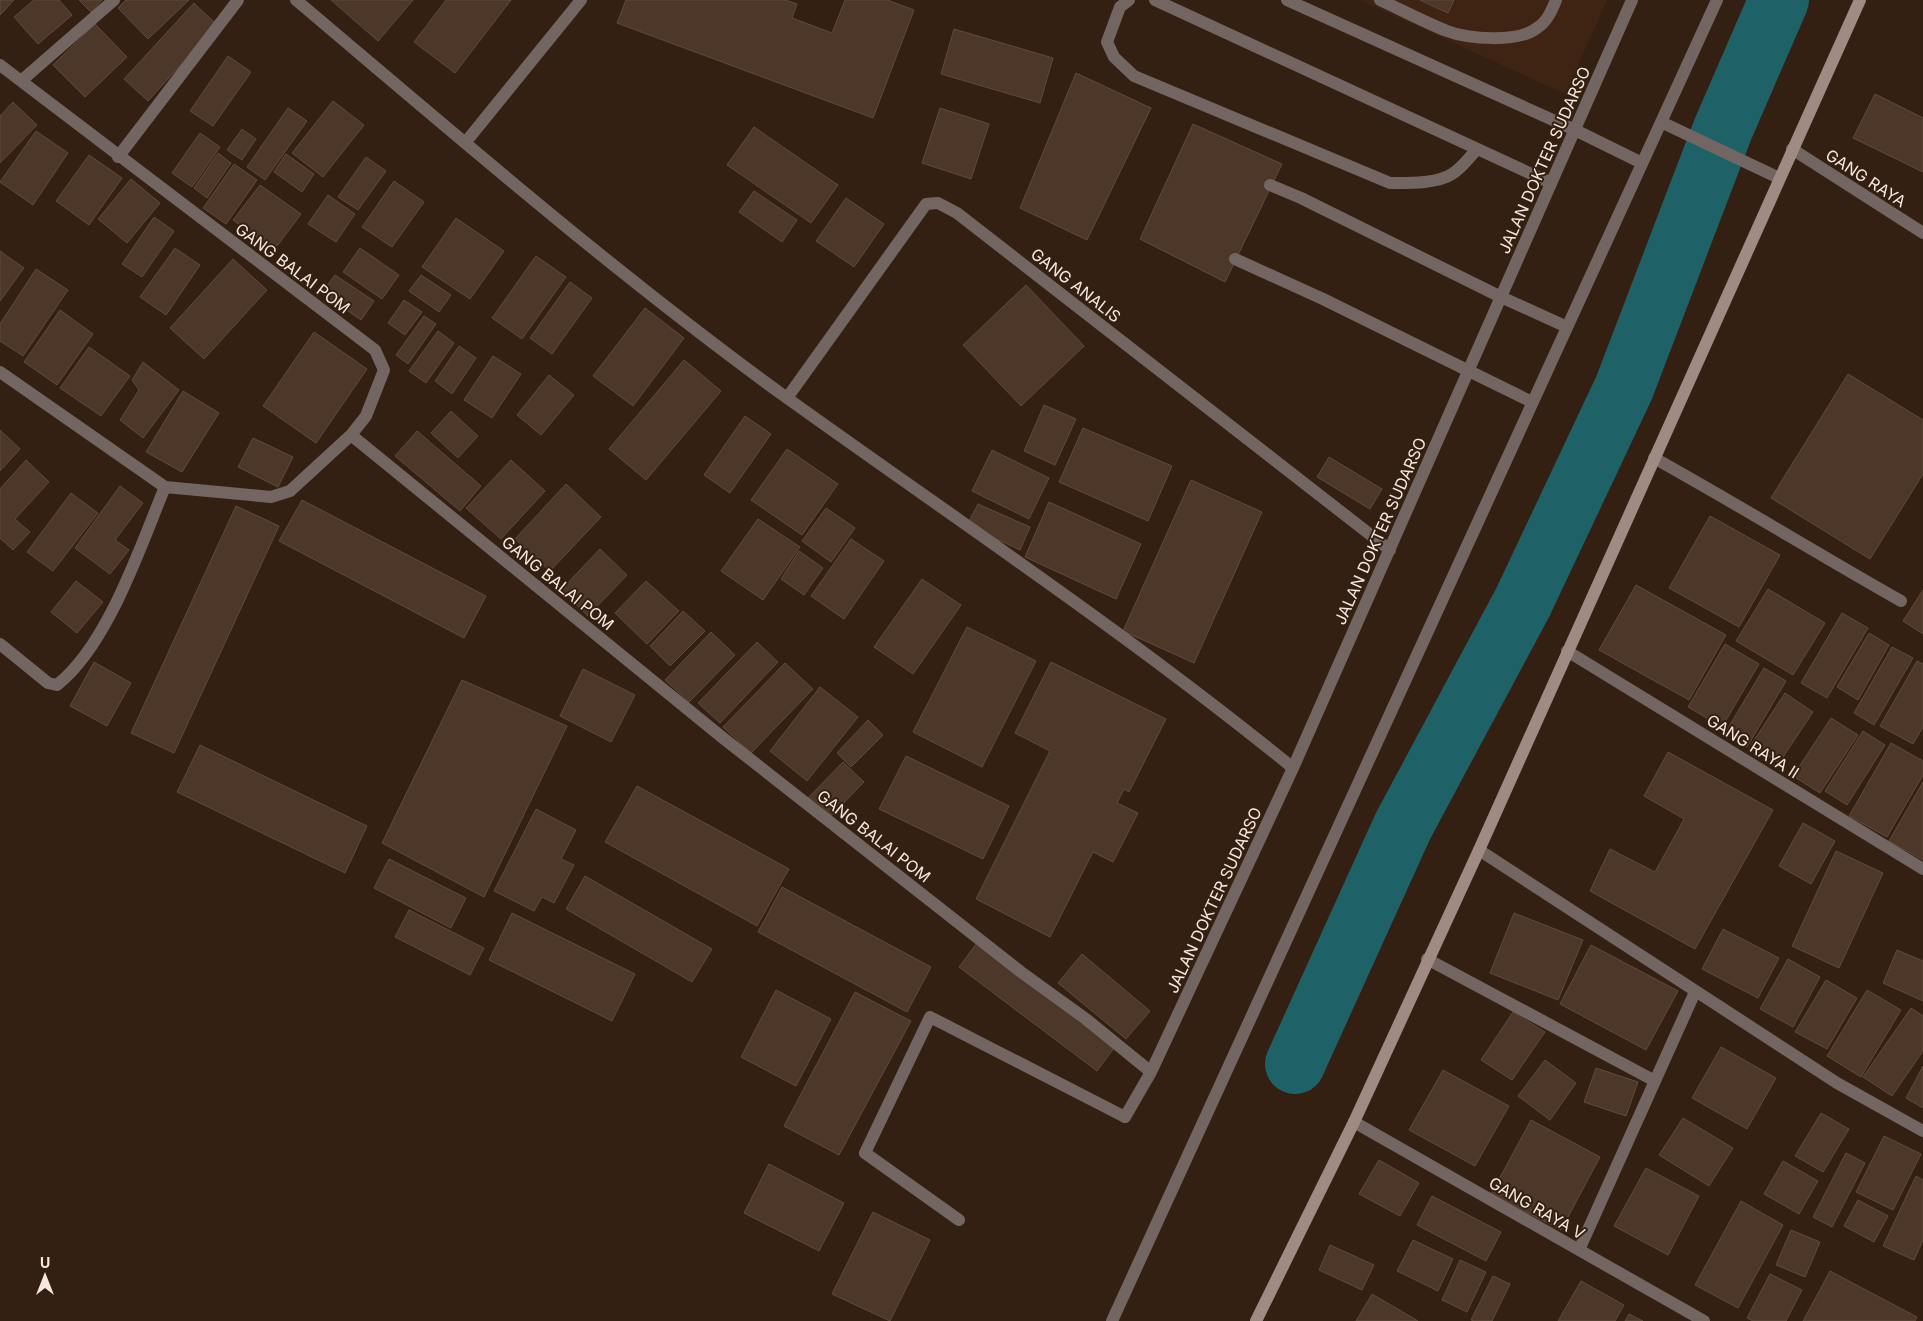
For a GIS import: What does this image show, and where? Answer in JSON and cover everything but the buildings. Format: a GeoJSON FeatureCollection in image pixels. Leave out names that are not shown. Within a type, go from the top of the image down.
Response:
{"type":"FeatureCollection","features":[{"type":"Feature","properties":{"kind":"street"},"geometry":{"type":"LineString","coordinates":[[21,81],[114,0]]}},
{"type":"Feature","properties":{"kind":"street"},"geometry":{"type":"LineString","coordinates":[[118,157],[238,0]]}},
{"type":"Feature","properties":{"kind":"street"},"geometry":{"type":"LineString","coordinates":[[296,0],[637,285],[787,398],[1182,680],[1293,768]]}},
{"type":"Feature","properties":{"kind":"street"},"geometry":{"type":"LineString","coordinates":[[465,143],[582,0]]}},
{"type":"Feature","properties":{"kind":"street"},"geometry":{"type":"LineString","coordinates":[[1129,0],[1120,7],[1108,42],[1114,57],[1134,76],[1390,183],[1414,184],[1451,176],[1477,149]]}},
{"type":"Feature","properties":{"kind":"street"},"geometry":{"type":"LineString","coordinates":[[1156,0],[1551,183]]}},
{"type":"Feature","properties":{"kind":"street"},"geometry":{"type":"LineString","coordinates":[[1287,0],[1575,130],[1642,163]]}},
{"type":"Feature","properties":{"kind":"street"},"geometry":{"type":"LineString","coordinates":[[1380,0],[1448,32],[1471,37],[1500,38],[1537,29],[1551,13],[1556,0]]}},
{"type":"Feature","properties":{"kind":"street","name":"JALAN DOKTER SUDARSO"},"geometry":{"type":"LineString","coordinates":[[1151,1072],[1293,768],[1632,0]]}},
{"type":"Feature","properties":{"kind":"street"},"geometry":{"type":"LineString","coordinates":[[1112,1321],[1717,0]]}},
{"type":"Feature","properties":{"kind":"street"},"geometry":{"type":"LineString","coordinates":[[1256,1321],[1354,1122],[1427,959],[1479,850],[1860,0]]}},
{"type":"Feature","properties":{"kind":"street","name":"GANG BALAI POM"},"geometry":{"type":"LineString","coordinates":[[0,65],[118,157],[375,350],[384,370],[366,416],[351,435],[731,744],[1021,972],[1086,1019],[1151,1072]]}},
{"type":"Feature","properties":{"kind":"street"},"geometry":{"type":"LineString","coordinates":[[1661,122],[1779,178]]}},
{"type":"Feature","properties":{"kind":"street","name":"GANG RAYA"},"geometry":{"type":"LineString","coordinates":[[1792,149],[1923,233]]}},
{"type":"Feature","properties":{"kind":"street"},"geometry":{"type":"LineString","coordinates":[[1270,185],[1301,198],[1501,297],[1567,327]]}},
{"type":"Feature","properties":{"kind":"street","name":"GANG ANALIS"},"geometry":{"type":"LineString","coordinates":[[787,398],[926,204],[938,203],[957,213],[1390,550]]}},
{"type":"Feature","properties":{"kind":"street"},"geometry":{"type":"LineString","coordinates":[[1235,259],[1323,299],[1532,402]]}},
{"type":"Feature","properties":{"kind":"street"},"geometry":{"type":"LineString","coordinates":[[0,372],[165,488],[271,498],[290,491],[351,435]]}},
{"type":"Feature","properties":{"kind":"street"},"geometry":{"type":"LineString","coordinates":[[1654,458],[1728,499],[1803,545],[1901,601]]}},
{"type":"Feature","properties":{"kind":"street"},"geometry":{"type":"LineString","coordinates":[[0,644],[48,683],[57,685],[68,677],[101,630],[127,580],[165,488]]}},
{"type":"Feature","properties":{"kind":"street","name":"GANG RAYA II"},"geometry":{"type":"LineString","coordinates":[[1567,651],[1923,869]]}},
{"type":"Feature","properties":{"kind":"street"},"geometry":{"type":"LineString","coordinates":[[1479,850],[1837,1083],[1923,1131]]}},
{"type":"Feature","properties":{"kind":"street"},"geometry":{"type":"LineString","coordinates":[[1427,959],[1655,1081]]}},
{"type":"Feature","properties":{"kind":"street"},"geometry":{"type":"LineString","coordinates":[[1579,1250],[1696,992]]}},
{"type":"Feature","properties":{"kind":"street"},"geometry":{"type":"LineString","coordinates":[[959,1220],[866,1153],[930,1017],[1125,1117],[1151,1072]]}},
{"type":"Feature","properties":{"kind":"street","name":"GANG RAYA V"},"geometry":{"type":"LineString","coordinates":[[1354,1122],[1704,1321]]}},
{"type":"Feature","properties":{"kind":"shaded area"},"geometry":{"type":"Polygon","coordinates":[[[1360,0],[1607,0],[1565,94],[1360,0]]]}},
{"type":"Feature","properties":{"kind":"waterway"},"geometry":{"type":"LineString","coordinates":[[1295,1064],[1403,826],[1523,602],[1624,388],[1723,129],[1779,0]]}}]}
